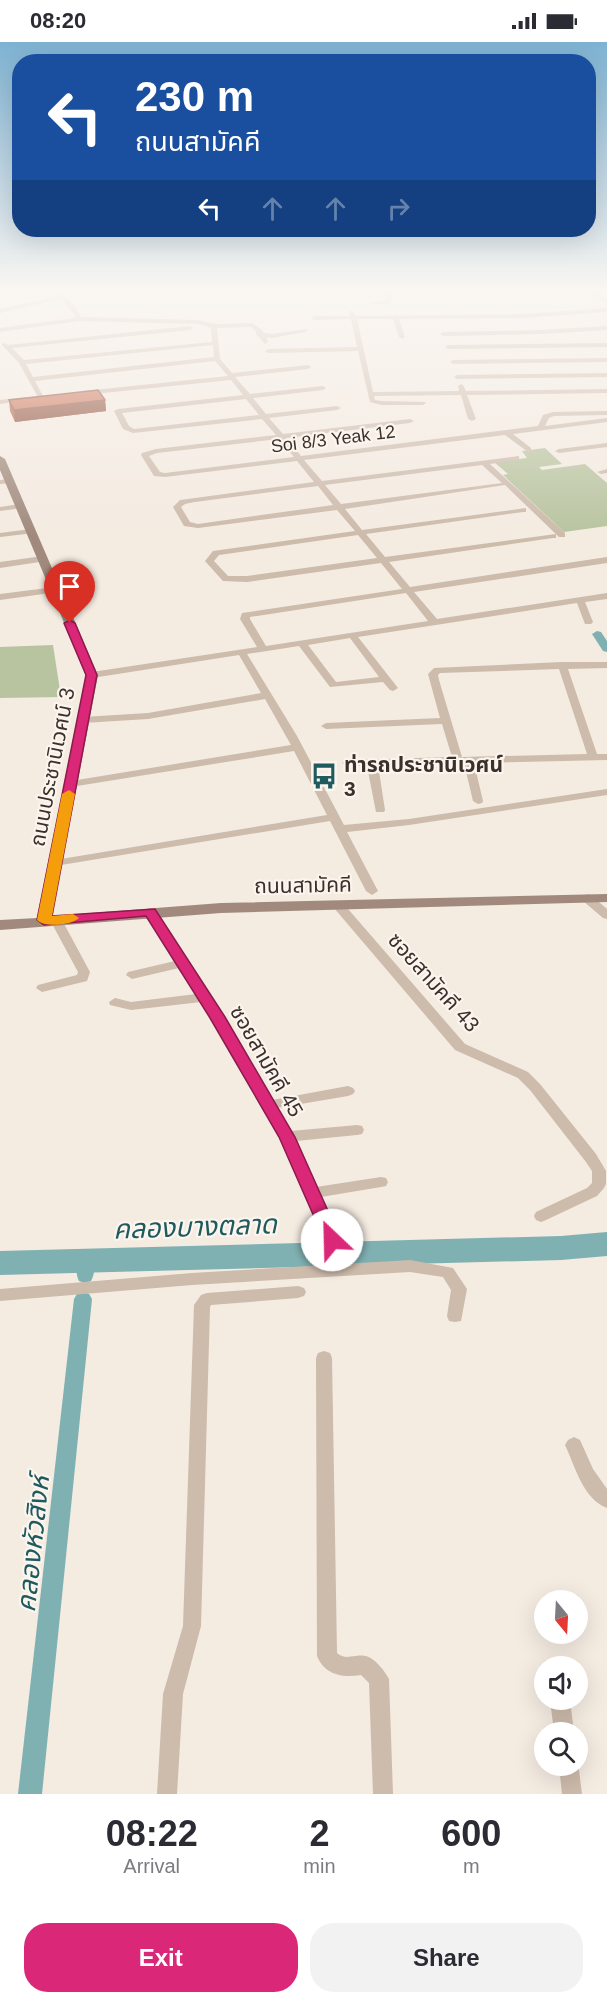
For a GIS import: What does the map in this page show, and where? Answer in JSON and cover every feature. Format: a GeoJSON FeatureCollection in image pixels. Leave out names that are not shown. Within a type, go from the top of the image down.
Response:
{"type":"FeatureCollection","features":[{"type":"Feature","properties":{"kind":"street"},"geometry":{"type":"LineString","coordinates":[[28,373],[41,398]]}},
{"type":"Feature","properties":{"kind":"street"},"geometry":{"type":"LineString","coordinates":[[32,379],[90,373]]}},
{"type":"Feature","properties":{"kind":"street"},"geometry":{"type":"LineString","coordinates":[[228,373],[434,622]]}},
{"type":"Feature","properties":{"kind":"street"},"geometry":{"type":"LineString","coordinates":[[75,394],[264,373]]}},
{"type":"Feature","properties":{"kind":"street"},"geometry":{"type":"LineString","coordinates":[[366,373],[372,401],[376,403],[425,406],[420,394]]}},
{"type":"Feature","properties":{"kind":"street"},"geometry":{"type":"LineString","coordinates":[[457,373],[472,419]]}},
{"type":"Feature","properties":{"kind":"street"},"geometry":{"type":"LineString","coordinates":[[458,376],[607,375]]}},
{"type":"Feature","properties":{"kind":"street"},"geometry":{"type":"LineString","coordinates":[[322,388],[118,411],[126,427],[133,431],[337,408]]}},
{"type":"Feature","properties":{"kind":"street"},"geometry":{"type":"LineString","coordinates":[[370,394],[607,391]]}},
{"type":"Feature","properties":{"kind":"street"},"geometry":{"type":"LineString","coordinates":[[0,402],[53,396]]}},
{"type":"Feature","properties":{"kind":"street","name":"Soi 8/3 Yeak 12"},"geometry":{"type":"LineString","coordinates":[[540,429],[546,417],[553,414],[607,413]]}},
{"type":"Feature","properties":{"kind":"street","name":"Soi 8/3 Yeak 12"},"geometry":{"type":"LineString","coordinates":[[281,436],[149,452],[145,455],[160,475],[607,420]]}},
{"type":"Feature","properties":{"kind":"street"},"geometry":{"type":"LineString","coordinates":[[281,436],[410,421]]}},
{"type":"Feature","properties":{"kind":"street"},"geometry":{"type":"LineString","coordinates":[[507,433],[528,450]]}},
{"type":"Feature","properties":{"kind":"street"},"geometry":{"type":"LineString","coordinates":[[560,451],[607,445]]}},
{"type":"Feature","properties":{"kind":"street"},"geometry":{"type":"LineString","coordinates":[[501,485],[198,526],[187,524],[177,507],[183,502],[195,500],[516,458]]}},
{"type":"Feature","properties":{"kind":"street","name":"ถนนประชานิเวศน์ 3"},"geometry":{"type":"LineString","coordinates":[[0,459],[5,482],[20,506],[92,675],[56,863],[50,920]]}},
{"type":"Feature","properties":{"kind":"street"},"geometry":{"type":"LineString","coordinates":[[484,462],[558,535],[233,580],[221,576],[209,561],[216,554],[228,551],[523,510]]}},
{"type":"Feature","properties":{"kind":"street"},"geometry":{"type":"LineString","coordinates":[[0,508],[20,506]]}},
{"type":"Feature","properties":{"kind":"street"},"geometry":{"type":"LineString","coordinates":[[0,535],[31,531]]}},
{"type":"Feature","properties":{"kind":"street"},"geometry":{"type":"LineString","coordinates":[[0,565],[42,559]]}},
{"type":"Feature","properties":{"kind":"street"},"geometry":{"type":"LineString","coordinates":[[264,650],[245,619],[245,615],[607,560]]}},
{"type":"Feature","properties":{"kind":"street"},"geometry":{"type":"LineString","coordinates":[[0,597],[55,590]]}},
{"type":"Feature","properties":{"kind":"street"},"geometry":{"type":"LineString","coordinates":[[92,675],[607,596]]}},
{"type":"Feature","properties":{"kind":"street"},"geometry":{"type":"LineString","coordinates":[[580,600],[588,622]]}},
{"type":"Feature","properties":{"kind":"street"},"geometry":{"type":"LineString","coordinates":[[352,635],[393,688]]}},
{"type":"Feature","properties":{"kind":"street"},"geometry":{"type":"LineString","coordinates":[[302,643],[333,684],[386,679]]}},
{"type":"Feature","properties":{"kind":"street"},"geometry":{"type":"LineString","coordinates":[[242,653],[297,747],[372,891]]}},
{"type":"Feature","properties":{"kind":"street"},"geometry":{"type":"LineString","coordinates":[[478,801],[447,721],[433,674],[437,670],[607,665]]}},
{"type":"Feature","properties":{"kind":"street"},"geometry":{"type":"LineString","coordinates":[[562,666],[593,758]]}},
{"type":"Feature","properties":{"kind":"street"},"geometry":{"type":"LineString","coordinates":[[83,720],[148,716],[268,695]]}},
{"type":"Feature","properties":{"kind":"street"},"geometry":{"type":"LineString","coordinates":[[326,726],[447,721]]}},
{"type":"Feature","properties":{"kind":"street"},"geometry":{"type":"LineString","coordinates":[[70,784],[297,747]]}},
{"type":"Feature","properties":{"kind":"street"},"geometry":{"type":"LineString","coordinates":[[347,763],[607,757]]}},
{"type":"Feature","properties":{"kind":"street"},"geometry":{"type":"LineString","coordinates":[[372,763],[380,810]]}},
{"type":"Feature","properties":{"kind":"street"},"geometry":{"type":"LineString","coordinates":[[339,829],[409,822],[607,792]]}},
{"type":"Feature","properties":{"kind":"street"},"geometry":{"type":"LineString","coordinates":[[56,863],[333,817]]}},
{"type":"Feature","properties":{"kind":"street"},"geometry":{"type":"LineString","coordinates":[[587,898],[607,915]]}},
{"type":"Feature","properties":{"kind":"street","name":"ถนนสามัคคี"},"geometry":{"type":"LineString","coordinates":[[0,925],[150,912],[607,898]]}},
{"type":"Feature","properties":{"kind":"street","name":"ซอยสามัคคี 43"},"geometry":{"type":"LineString","coordinates":[[338,905],[460,1047],[523,1075],[536,1087],[591,1158],[599,1171],[599,1184],[592,1192],[541,1216]]}},
{"type":"Feature","properties":{"kind":"street","name":"ซอยสามัคคี 45"},"geometry":{"type":"LineString","coordinates":[[150,912],[205,997],[287,1137],[332,1240]]}},
{"type":"Feature","properties":{"kind":"street"},"geometry":{"type":"LineString","coordinates":[[42,988],[83,978],[84,972],[50,920]]}},
{"type":"Feature","properties":{"kind":"street"},"geometry":{"type":"LineString","coordinates":[[132,975],[182,963]]}},
{"type":"Feature","properties":{"kind":"street"},"geometry":{"type":"LineString","coordinates":[[114,1002],[131,1006],[205,997]]}},
{"type":"Feature","properties":{"kind":"street"},"geometry":{"type":"LineString","coordinates":[[269,1106],[348,1091]]}},
{"type":"Feature","properties":{"kind":"street"},"geometry":{"type":"LineString","coordinates":[[287,1137],[357,1130]]}},
{"type":"Feature","properties":{"kind":"street"},"geometry":{"type":"LineString","coordinates":[[312,1193],[381,1182]]}},
{"type":"Feature","properties":{"kind":"street"},"geometry":{"type":"LineString","coordinates":[[0,1295],[192,1279],[410,1266],[448,1272],[459,1289],[456,1316]]}},
{"type":"Feature","properties":{"kind":"street"},"geometry":{"type":"LineString","coordinates":[[167,1794],[173,1694],[192,1626],[202,1305],[207,1299],[221,1296],[298,1292]]}},
{"type":"Feature","properties":{"kind":"street"},"geometry":{"type":"LineString","coordinates":[[324,1358],[327,1656],[333,1665],[339,1667],[364,1665],[379,1678],[383,1794]]}},
{"type":"Feature","properties":{"kind":"street"},"geometry":{"type":"LineString","coordinates":[[574,1445],[589,1480],[597,1492],[607,1500]]}},
{"type":"Feature","properties":{"kind":"street"},"geometry":{"type":"LineString","coordinates":[[570,1776],[572,1794]]}},
{"type":"Feature","properties":{"kind":"green space"},"geometry":{"type":"Polygon","coordinates":[[[545,448],[562,464],[539,467],[542,470],[585,464],[607,483],[607,526],[564,532],[503,475],[508,474],[494,462],[527,458],[522,451],[545,448]]]}},
{"type":"Feature","properties":{"kind":"green space"},"geometry":{"type":"Polygon","coordinates":[[[53,645],[61,697],[0,698],[0,647],[53,645]]]}},
{"type":"Feature","properties":{"kind":"building"},"geometry":{"type":"Polygon","coordinates":[[[98,390],[105,400],[14,410],[9,400],[98,390]]]}},
{"type":"Feature","properties":{"kind":"waterway"},"geometry":{"type":"LineString","coordinates":[[597,634],[607,649]]}},
{"type":"Feature","properties":{"kind":"waterway","name":"คลองบางตลาด"},"geometry":{"type":"LineString","coordinates":[[0,1263],[561,1248],[607,1244]]}},
{"type":"Feature","properties":{"kind":"waterway","name":"คลองหัวสิงห์"},"geometry":{"type":"LineString","coordinates":[[85,1276],[86,1260]]}},
{"type":"Feature","properties":{"kind":"waterway","name":"คลองหัวสิงห์"},"geometry":{"type":"LineString","coordinates":[[30,1794],[83,1299]]}},
{"type":"Feature","properties":{"kind":"slow traffic"},"geometry":{"type":"LineString","coordinates":[[69,794],[44,920],[73,918]]}},
{"type":"Feature","properties":{"kind":"place","name":"ท่ารถประชานิเวศน์ 3"},"geometry":{"type":"Point","coordinates":[324,776]}},
{"type":"Feature","properties":{"kind":"route"},"geometry":{"type":"LineString","coordinates":[[70,623],[92,675],[44,920],[150,912],[217,1017],[287,1137],[332,1240]]}}]}
